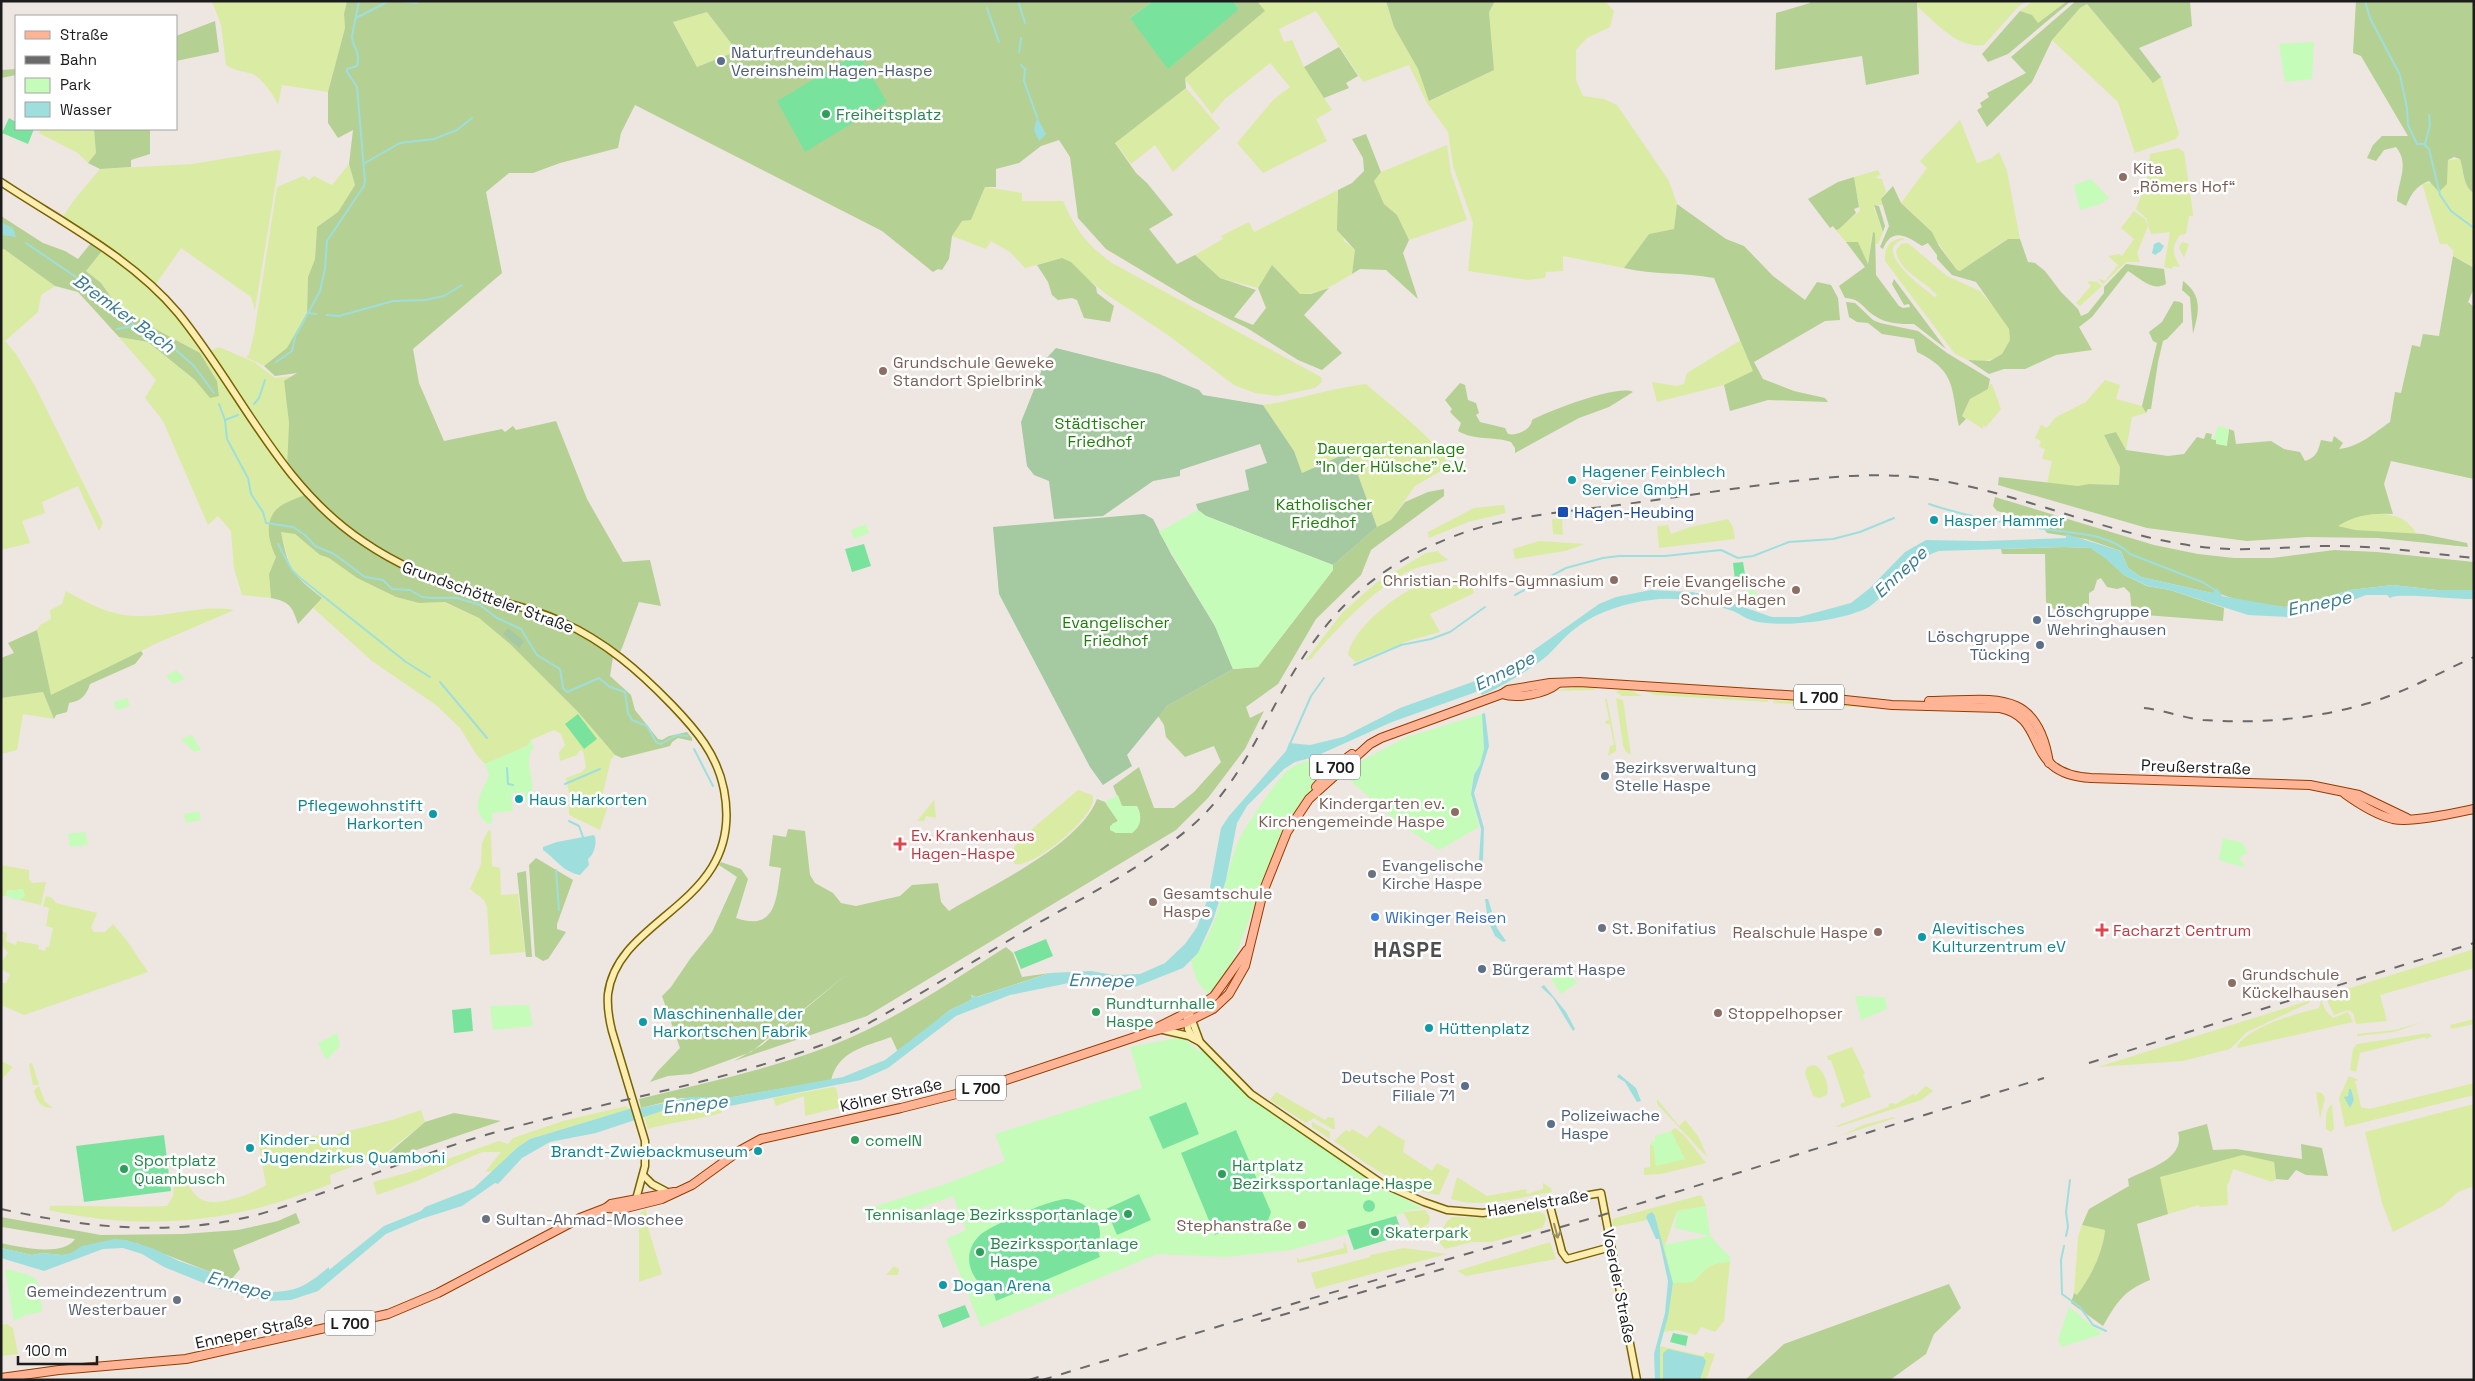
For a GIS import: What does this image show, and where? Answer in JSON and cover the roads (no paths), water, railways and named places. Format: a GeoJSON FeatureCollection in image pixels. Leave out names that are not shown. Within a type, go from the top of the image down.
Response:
{"type":"FeatureCollection","features":[{"type":"Feature","properties":{"kind":"main road","name":"Grundschötteler Straße"},"geometry":{"type":"LineString","coordinates":[[1,182],[115,256],[141,276],[162,296],[208,351],[278,457],[307,494],[329,516],[362,541],[396,562],[434,580],[560,620],[590,636],[619,654],[640,672],[701,735],[715,761],[723,784],[726,805],[724,829],[716,860],[701,884],[642,937],[623,957],[608,990],[612,1031],[635,1104],[645,1147],[643,1174],[635,1206]]}},
{"type":"Feature","properties":{"kind":"main road","name":"L 700"},"geometry":{"type":"LineString","coordinates":[[1236,985],[1245,966],[1247,950],[1263,892],[1277,854],[1309,799],[1332,769],[1370,744],[1401,729],[1502,694],[1510,696],[1531,693],[1551,689],[1557,684],[1579,682],[1882,702],[1892,705],[2008,709],[2023,718],[2042,754],[2049,762]]}},
{"type":"Feature","properties":{"kind":"main road","name":"L 700"},"geometry":{"type":"LineString","coordinates":[[1882,702],[1890,700],[2009,701],[2026,710],[2036,724],[2049,762]]}},
{"type":"Feature","properties":{"kind":"main road","name":"Preußerstraße"},"geometry":{"type":"LineString","coordinates":[[2049,762],[2061,772],[2084,778],[2298,784],[2344,794],[2359,795],[2376,808],[2407,818],[2442,815],[2474,809]]}},
{"type":"Feature","properties":{"kind":"main road","name":"L 700"},"geometry":{"type":"LineString","coordinates":[[1227,980],[1247,950]]}},
{"type":"Feature","properties":{"kind":"main road"},"geometry":{"type":"LineString","coordinates":[[1227,980],[1236,985]]}},
{"type":"Feature","properties":{"kind":"main road","name":"Kölner Straße"},"geometry":{"type":"LineString","coordinates":[[1147,1033],[1214,996],[1227,980]]}},
{"type":"Feature","properties":{"kind":"main road","name":"Kölner Straße"},"geometry":{"type":"LineString","coordinates":[[782,1134],[901,1108],[988,1086],[1147,1033],[1164,1030],[1189,1021],[1222,1002],[1236,985]]}},
{"type":"Feature","properties":{"kind":"main road"},"geometry":{"type":"LineString","coordinates":[[1188,1012],[1193,1038]]}},
{"type":"Feature","properties":{"kind":"main road","name":"Haenelstraße"},"geometry":{"type":"LineString","coordinates":[[1189,1021],[1200,1042]]}},
{"type":"Feature","properties":{"kind":"main road","name":"L 700"},"geometry":{"type":"LineString","coordinates":[[1164,1030],[1193,1038]]}},
{"type":"Feature","properties":{"kind":"main road","name":"Haenelstraße"},"geometry":{"type":"LineString","coordinates":[[1193,1038],[1200,1042],[1251,1094],[1392,1189],[1439,1207],[1462,1212],[1483,1213],[1601,1193]]}},
{"type":"Feature","properties":{"kind":"main road","name":"Enneper Straße"},"geometry":{"type":"LineString","coordinates":[[606,1208],[612,1210],[662,1199],[692,1185],[750,1144],[782,1134]]}},
{"type":"Feature","properties":{"kind":"main road"},"geometry":{"type":"LineString","coordinates":[[643,1174],[652,1184],[667,1192]]}},
{"type":"Feature","properties":{"kind":"main road","name":"Enneper Straße"},"geometry":{"type":"LineString","coordinates":[[1,1378],[59,1370],[173,1361],[232,1350],[388,1314],[426,1299],[580,1218],[606,1208],[611,1204],[636,1197],[678,1192]]}},
{"type":"Feature","properties":{"kind":"main road","name":"Voerder Straße"},"geometry":{"type":"LineString","coordinates":[[1601,1193],[1637,1380]]}},
{"type":"Feature","properties":{"kind":"main road"},"geometry":{"type":"LineString","coordinates":[[1549,1202],[1562,1252],[1567,1259],[1611,1247]]}},
{"type":"Feature","properties":{"kind":"water"},"geometry":{"type":"Polygon","coordinates":[[[1037,117],[1046,134],[1039,141],[1034,130],[1037,117]]]}},
{"type":"Feature","properties":{"kind":"water"},"geometry":{"type":"Polygon","coordinates":[[[1,222],[13,228],[16,237],[1,235],[1,222]]]}},
{"type":"Feature","properties":{"kind":"water"},"geometry":{"type":"Polygon","coordinates":[[[2159,242],[2164,246],[2155,255],[2152,253],[2154,244],[2159,242]]]}},
{"type":"Feature","properties":{"kind":"water"},"geometry":{"type":"Polygon","coordinates":[[[2066,534],[2121,551],[2128,568],[2141,577],[2212,593],[2217,588],[2222,596],[2284,607],[2294,606],[2350,590],[2393,585],[2437,590],[2474,590],[2474,599],[2404,596],[2390,598],[2387,595],[2366,595],[2343,604],[2331,605],[2308,613],[2288,617],[2248,615],[2170,590],[2148,586],[2124,575],[2091,548],[2063,547],[1939,551],[1910,568],[1869,607],[1844,616],[1813,622],[1781,624],[1754,621],[1723,608],[1682,600],[1661,599],[1632,603],[1605,612],[1580,625],[1544,658],[1497,688],[1482,695],[1479,691],[1392,722],[1314,757],[1295,762],[1284,769],[1247,806],[1237,823],[1226,880],[1213,920],[1198,953],[1183,968],[1135,987],[1119,988],[1074,982],[1010,995],[956,1016],[888,1068],[861,1080],[725,1107],[694,1106],[668,1109],[596,1133],[550,1142],[522,1158],[498,1184],[495,1183],[462,1206],[421,1219],[386,1234],[318,1291],[291,1300],[267,1301],[216,1288],[164,1267],[142,1254],[123,1248],[103,1249],[44,1271],[1,1258],[1,1248],[32,1255],[42,1253],[62,1255],[71,1253],[82,1246],[115,1239],[126,1240],[268,1292],[295,1289],[308,1283],[329,1267],[329,1270],[384,1226],[421,1211],[425,1207],[474,1188],[518,1147],[530,1139],[629,1109],[691,1097],[733,1097],[843,1077],[885,1060],[950,1010],[971,1000],[971,996],[977,997],[1050,973],[1091,971],[1113,975],[1140,974],[1165,963],[1185,944],[1197,927],[1208,898],[1221,828],[1229,816],[1286,751],[1289,743],[1310,745],[1343,737],[1400,708],[1489,676],[1514,664],[1599,604],[1616,597],[1651,590],[1692,592],[1711,596],[1772,617],[1799,617],[1851,603],[1870,588],[1905,552],[1926,540],[1985,541],[2066,538],[2066,534]]]}},
{"type":"Feature","properties":{"kind":"water"},"geometry":{"type":"Polygon","coordinates":[[[1485,713],[1489,746],[1474,793],[1484,828],[1483,861],[1479,860],[1481,829],[1471,794],[1474,775],[1480,765],[1484,749],[1482,714],[1485,713]]]}},
{"type":"Feature","properties":{"kind":"water"},"geometry":{"type":"Polygon","coordinates":[[[594,835],[594,851],[588,859],[589,865],[580,875],[564,868],[543,850],[543,847],[557,842],[594,835]]]}},
{"type":"Feature","properties":{"kind":"water"},"geometry":{"type":"Polygon","coordinates":[[[1485,899],[1488,899],[1497,928],[1506,941],[1503,942],[1495,936],[1490,925],[1492,922],[1490,914],[1487,914],[1485,899]]]}},
{"type":"Feature","properties":{"kind":"water"},"geometry":{"type":"Polygon","coordinates":[[[1544,985],[1566,1012],[1575,1029],[1573,1031],[1553,998],[1541,987],[1544,985]]]}},
{"type":"Feature","properties":{"kind":"water"},"geometry":{"type":"Polygon","coordinates":[[[1619,1074],[1636,1088],[1641,1101],[1637,1102],[1625,1082],[1617,1077],[1619,1074]]]}},
{"type":"Feature","properties":{"kind":"water"},"geometry":{"type":"Polygon","coordinates":[[[2349,1089],[2351,1089],[2354,1100],[2350,1108],[2344,1097],[2348,1096],[2349,1089]]]}},
{"type":"Feature","properties":{"kind":"water"},"geometry":{"type":"Polygon","coordinates":[[[1652,1212],[1655,1216],[1673,1283],[1668,1317],[1660,1346],[1660,1380],[1655,1380],[1654,1354],[1665,1313],[1668,1281],[1659,1239],[1656,1239],[1646,1217],[1652,1212]]]}},
{"type":"Feature","properties":{"kind":"water"},"geometry":{"type":"Polygon","coordinates":[[[1668,1349],[1703,1357],[1706,1361],[1700,1380],[1663,1380],[1663,1353],[1668,1349]]]}},
{"type":"Feature","properties":{"kind":"waterway"},"geometry":{"type":"LineString","coordinates":[[276,362],[292,351],[295,337],[320,291],[325,269],[327,241],[364,186],[357,87],[347,72],[347,69],[357,66],[358,56],[352,36],[359,1]]}},
{"type":"Feature","properties":{"kind":"waterway"},"geometry":{"type":"LineString","coordinates":[[356,18],[389,1]]}},
{"type":"Feature","properties":{"kind":"waterway"},"geometry":{"type":"LineString","coordinates":[[400,1],[417,3]]}},
{"type":"Feature","properties":{"kind":"waterway"},"geometry":{"type":"LineString","coordinates":[[1018,1],[1025,23]]}},
{"type":"Feature","properties":{"kind":"waterway"},"geometry":{"type":"LineString","coordinates":[[2365,1],[2370,18],[2400,75],[2407,108],[2408,125],[2417,144],[2424,144],[2429,149],[2440,195],[2451,211],[2474,228]]}},
{"type":"Feature","properties":{"kind":"waterway"},"geometry":{"type":"LineString","coordinates":[[987,8],[999,42]]}},
{"type":"Feature","properties":{"kind":"waterway"},"geometry":{"type":"LineString","coordinates":[[1019,52],[1021,38]]}},
{"type":"Feature","properties":{"kind":"waterway"},"geometry":{"type":"LineString","coordinates":[[1021,65],[1025,69],[1024,81],[1037,117]]}},
{"type":"Feature","properties":{"kind":"waterway"},"geometry":{"type":"LineString","coordinates":[[2425,144],[2430,125],[2429,115]]}},
{"type":"Feature","properties":{"kind":"waterway"},"geometry":{"type":"LineString","coordinates":[[365,163],[400,143],[434,139],[457,130],[472,118]]}},
{"type":"Feature","properties":{"kind":"waterway","name":"Bremker Bach"},"geometry":{"type":"LineString","coordinates":[[26,243],[76,277],[106,302],[123,312],[134,326],[153,332],[176,350],[194,366],[214,393]]}},
{"type":"Feature","properties":{"kind":"waterway"},"geometry":{"type":"LineString","coordinates":[[327,315],[339,316],[393,301],[425,300],[444,296],[462,285]]}},
{"type":"Feature","properties":{"kind":"waterway"},"geometry":{"type":"LineString","coordinates":[[309,313],[316,314]]}},
{"type":"Feature","properties":{"kind":"waterway"},"geometry":{"type":"LineString","coordinates":[[117,329],[134,326]]}},
{"type":"Feature","properties":{"kind":"waterway"},"geometry":{"type":"LineString","coordinates":[[254,404],[259,398],[265,380]]}},
{"type":"Feature","properties":{"kind":"waterway","name":"Bremker Bach"},"geometry":{"type":"LineString","coordinates":[[219,404],[225,420],[227,439],[248,478],[251,494],[263,512],[266,523],[293,527],[305,535],[315,546],[334,554],[365,577],[383,580],[392,589],[410,590],[422,597],[457,598],[480,605],[497,618],[521,629],[537,655],[560,669],[563,688],[567,692],[599,678],[610,687],[625,692],[628,713],[632,720],[647,726],[656,742],[661,744],[677,735],[688,736]]}},
{"type":"Feature","properties":{"kind":"waterway"},"geometry":{"type":"LineString","coordinates":[[225,420],[238,415]]}},
{"type":"Feature","properties":{"kind":"waterway"},"geometry":{"type":"LineString","coordinates":[[1929,504],[1983,518],[2099,537],[2121,547],[2130,554],[2202,582],[2215,590]]}},
{"type":"Feature","properties":{"kind":"waterway"},"geometry":{"type":"LineString","coordinates":[[1515,595],[1566,568],[1603,558],[1665,556],[1721,550],[1738,558],[1753,556],[1789,542],[1833,539],[1860,532],[1894,518]]}},
{"type":"Feature","properties":{"kind":"waterway"},"geometry":{"type":"LineString","coordinates":[[278,544],[292,570],[299,577],[406,662],[430,677]]}},
{"type":"Feature","properties":{"kind":"waterway","name":"Ennepe"},"geometry":{"type":"LineString","coordinates":[[1354,665],[1401,645],[1431,639],[1450,632],[1485,607]]}},
{"type":"Feature","properties":{"kind":"waterway","name":"Ennepe"},"geometry":{"type":"LineString","coordinates":[[1290,744],[1311,696],[1324,678]]}},
{"type":"Feature","properties":{"kind":"waterway"},"geometry":{"type":"LineString","coordinates":[[440,682],[487,738]]}},
{"type":"Feature","properties":{"kind":"waterway","name":"Bremker Bach"},"geometry":{"type":"LineString","coordinates":[[694,749],[713,786]]}},
{"type":"Feature","properties":{"kind":"waterway"},"geometry":{"type":"LineString","coordinates":[[507,768],[508,784],[513,785]]}},
{"type":"Feature","properties":{"kind":"waterway"},"geometry":{"type":"LineString","coordinates":[[565,784],[600,769]]}},
{"type":"Feature","properties":{"kind":"waterway"},"geometry":{"type":"LineString","coordinates":[[569,821],[579,826],[583,837]]}},
{"type":"Feature","properties":{"kind":"waterway"},"geometry":{"type":"LineString","coordinates":[[556,870],[559,910]]}},
{"type":"Feature","properties":{"kind":"waterway"},"geometry":{"type":"LineString","coordinates":[[2066,1236],[2068,1227],[2066,1212],[2070,1180]]}},
{"type":"Feature","properties":{"kind":"waterway"},"geometry":{"type":"LineString","coordinates":[[2064,1246],[2061,1260],[2062,1294],[2080,1307],[2093,1325],[2106,1331]]}},
{"type":"Feature","properties":{"kind":"railway"},"geometry":{"type":"LineString","coordinates":[[1,1209],[62,1221],[122,1227],[183,1227],[244,1218],[293,1203],[468,1140],[738,1072],[779,1060],[844,1036],[881,1017],[1033,926],[1116,879],[1176,839],[1208,811],[1231,782],[1294,672],[1329,622],[1348,601],[1370,582],[1421,550],[1452,537],[1494,524],[1538,515],[1744,487],[1871,475],[1915,477],[1970,487],[2004,495],[2135,534],[2168,542],[2202,547],[2248,549],[2324,546],[2362,547],[2474,558]]}},
{"type":"Feature","properties":{"kind":"railway"},"geometry":{"type":"LineString","coordinates":[[2144,708],[2188,718],[2224,721],[2266,721],[2328,713],[2382,699],[2474,657]]}},
{"type":"Feature","properties":{"kind":"railway"},"geometry":{"type":"LineString","coordinates":[[2089,1063],[2474,943]]}},
{"type":"Feature","properties":{"kind":"railway"},"geometry":{"type":"LineString","coordinates":[[1042,1380],[1299,1302],[1596,1217],[2044,1078]]}},
{"type":"Feature","properties":{"kind":"railway"},"geometry":{"type":"LineString","coordinates":[[1261,1321],[1453,1266]]}},
{"type":"Feature","properties":{"kind":"railway"},"geometry":{"type":"LineString","coordinates":[[1029,1380],[1048,1374]]}},
{"type":"Feature","properties":{"kind":"place","name":"Naturfreundehaus Vereinsheim Hagen-Haspe"},"geometry":{"type":"Point","coordinates":[721,61]}},
{"type":"Feature","properties":{"kind":"place","name":"Freiheitsplatz"},"geometry":{"type":"Point","coordinates":[826,114]}},
{"type":"Feature","properties":{"kind":"place","name":"Kita „Römers Hof“"},"geometry":{"type":"Point","coordinates":[2123,177]}},
{"type":"Feature","properties":{"kind":"place","name":"Grundschule Geweke Standort Spielbrink"},"geometry":{"type":"Point","coordinates":[883,371]}},
{"type":"Feature","properties":{"kind":"place","name":"Hagener Feinblech Service GmbH"},"geometry":{"type":"Point","coordinates":[1572,480]}},
{"type":"Feature","properties":{"kind":"place","name":"Hagen-Heubing"},"geometry":{"type":"Point","coordinates":[1563,512]}},
{"type":"Feature","properties":{"kind":"place","name":"Hasper Hammer"},"geometry":{"type":"Point","coordinates":[1934,520]}},
{"type":"Feature","properties":{"kind":"place","name":"Christian-Rohlfs-Gymnasium"},"geometry":{"type":"Point","coordinates":[1614,580]}},
{"type":"Feature","properties":{"kind":"place","name":"Freie Evangelische Schule Hagen"},"geometry":{"type":"Point","coordinates":[1796,590]}},
{"type":"Feature","properties":{"kind":"place","name":"Löschgruppe Wehringhausen"},"geometry":{"type":"Point","coordinates":[2037,620]}},
{"type":"Feature","properties":{"kind":"place","name":"Löschgruppe Tücking"},"geometry":{"type":"Point","coordinates":[2040,645]}},
{"type":"Feature","properties":{"kind":"place","name":"Bezirksverwaltung Stelle Haspe"},"geometry":{"type":"Point","coordinates":[1605,776]}},
{"type":"Feature","properties":{"kind":"place","name":"Haus Harkorten"},"geometry":{"type":"Point","coordinates":[519,799]}},
{"type":"Feature","properties":{"kind":"place","name":"Kindergarten ev. Kirchengemeinde Haspe"},"geometry":{"type":"Point","coordinates":[1455,812]}},
{"type":"Feature","properties":{"kind":"place","name":"Pflegewohnstift Harkorten"},"geometry":{"type":"Point","coordinates":[433,814]}},
{"type":"Feature","properties":{"kind":"place","name":"Ev. Krankenhaus Hagen-Haspe"},"geometry":{"type":"Point","coordinates":[900,844]}},
{"type":"Feature","properties":{"kind":"place","name":"Evangelische Kirche Haspe"},"geometry":{"type":"Point","coordinates":[1372,874]}},
{"type":"Feature","properties":{"kind":"place","name":"Gesamtschule Haspe"},"geometry":{"type":"Point","coordinates":[1153,902]}},
{"type":"Feature","properties":{"kind":"place","name":"Wikinger Reisen"},"geometry":{"type":"Point","coordinates":[1375,917]}},
{"type":"Feature","properties":{"kind":"place","name":"St. Bonifatius"},"geometry":{"type":"Point","coordinates":[1602,928]}},
{"type":"Feature","properties":{"kind":"place","name":"Facharzt Centrum"},"geometry":{"type":"Point","coordinates":[2102,930]}},
{"type":"Feature","properties":{"kind":"place","name":"Realschule Haspe"},"geometry":{"type":"Point","coordinates":[1878,932]}},
{"type":"Feature","properties":{"kind":"place","name":"Alevitisches Kulturzentrum eV"},"geometry":{"type":"Point","coordinates":[1922,937]}},
{"type":"Feature","properties":{"kind":"place","name":"Bürgeramt Haspe"},"geometry":{"type":"Point","coordinates":[1482,969]}},
{"type":"Feature","properties":{"kind":"place","name":"Grundschule Kückelhausen"},"geometry":{"type":"Point","coordinates":[2232,983]}},
{"type":"Feature","properties":{"kind":"place","name":"Rundturnhalle Haspe"},"geometry":{"type":"Point","coordinates":[1096,1012]}},
{"type":"Feature","properties":{"kind":"place","name":"Stoppelhopser"},"geometry":{"type":"Point","coordinates":[1718,1013]}},
{"type":"Feature","properties":{"kind":"place","name":"Maschinenhalle der Harkortschen Fabrik"},"geometry":{"type":"Point","coordinates":[643,1022]}},
{"type":"Feature","properties":{"kind":"place","name":"Hüttenplatz"},"geometry":{"type":"Point","coordinates":[1429,1028]}},
{"type":"Feature","properties":{"kind":"place","name":"Deutsche Post Filiale 71"},"geometry":{"type":"Point","coordinates":[1465,1086]}},
{"type":"Feature","properties":{"kind":"place","name":"Polizeiwache Haspe"},"geometry":{"type":"Point","coordinates":[1551,1124]}},
{"type":"Feature","properties":{"kind":"place","name":"comeIN"},"geometry":{"type":"Point","coordinates":[855,1140]}},
{"type":"Feature","properties":{"kind":"place","name":"Kinder- und Jugendzirkus Quamboni"},"geometry":{"type":"Point","coordinates":[250,1148]}},
{"type":"Feature","properties":{"kind":"place","name":"Brandt-Zwiebackmuseum"},"geometry":{"type":"Point","coordinates":[758,1151]}},
{"type":"Feature","properties":{"kind":"place","name":"Sportplatz Quambusch"},"geometry":{"type":"Point","coordinates":[124,1169]}},
{"type":"Feature","properties":{"kind":"place","name":"Hartplatz Bezirkssportanlage Haspe"},"geometry":{"type":"Point","coordinates":[1222,1174]}},
{"type":"Feature","properties":{"kind":"place","name":"Tennisanlage Bezirkssportanlage"},"geometry":{"type":"Point","coordinates":[1128,1214]}},
{"type":"Feature","properties":{"kind":"place","name":"Sultan-Ahmad-Moschee"},"geometry":{"type":"Point","coordinates":[486,1219]}},
{"type":"Feature","properties":{"kind":"place","name":"Stephanstraße"},"geometry":{"type":"Point","coordinates":[1302,1225]}},
{"type":"Feature","properties":{"kind":"place","name":"Skaterpark"},"geometry":{"type":"Point","coordinates":[1375,1232]}},
{"type":"Feature","properties":{"kind":"place","name":"Bezirkssportanlage Haspe"},"geometry":{"type":"Point","coordinates":[980,1252]}},
{"type":"Feature","properties":{"kind":"place","name":"Dogan Arena"},"geometry":{"type":"Point","coordinates":[943,1285]}},
{"type":"Feature","properties":{"kind":"place","name":"Gemeindezentrum Westerbauer"},"geometry":{"type":"Point","coordinates":[177,1300]}},
{"type":"Feature","properties":{"kind":"district","name":"HASPE"},"geometry":{"type":"Point","coordinates":[1408,949]}},
{"type":"Feature","properties":{"kind":"park label","name":"Städtischer Friedhof"},"geometry":{"type":"Point","coordinates":[1100,432]}},
{"type":"Feature","properties":{"kind":"park label","name":"Dauergartenanlage \"In der Hülsche\" e.V."},"geometry":{"type":"Point","coordinates":[1391,457]}},
{"type":"Feature","properties":{"kind":"park label","name":"Katholischer Friedhof"},"geometry":{"type":"Point","coordinates":[1324,513]}},
{"type":"Feature","properties":{"kind":"park label","name":"Evangelischer Friedhof"},"geometry":{"type":"Point","coordinates":[1116,631]}}]}
